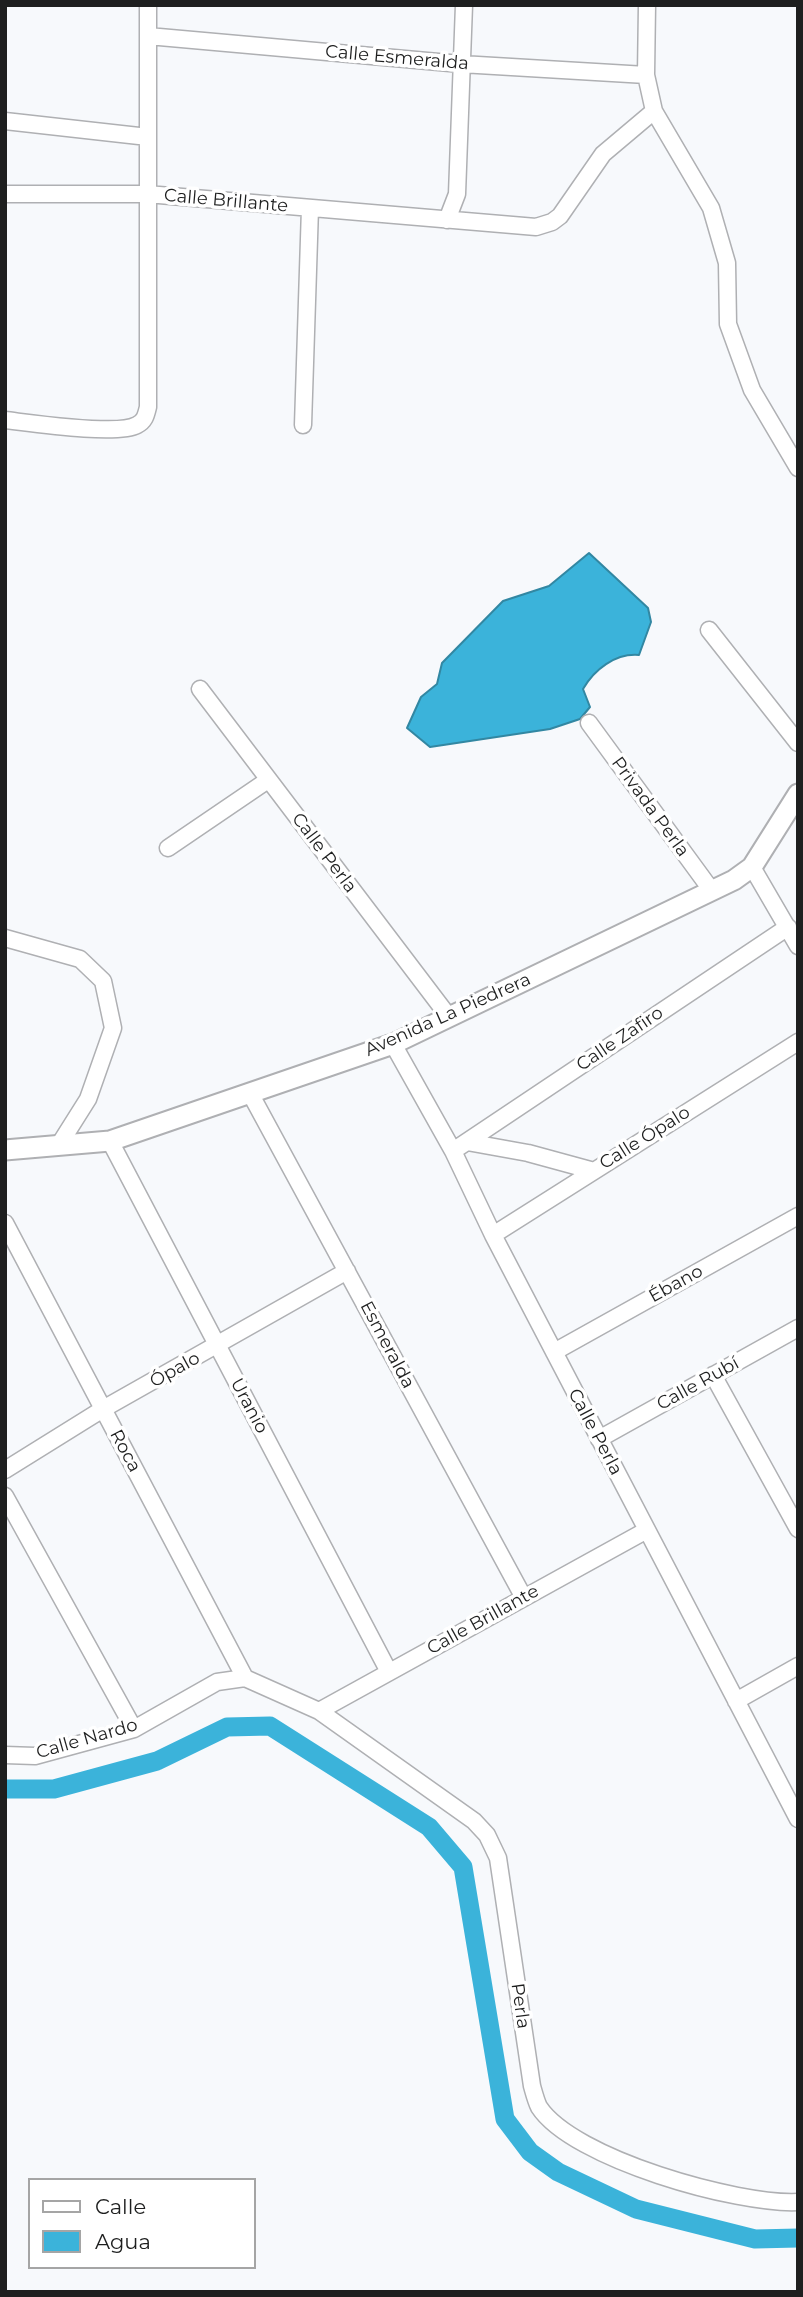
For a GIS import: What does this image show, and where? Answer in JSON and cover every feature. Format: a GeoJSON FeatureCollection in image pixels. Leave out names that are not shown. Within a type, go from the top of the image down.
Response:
{"type":"FeatureCollection","features":[{"type":"Feature","properties":{"kind":"street"},"geometry":{"type":"LineString","coordinates":[[5,420],[118,430],[140,425],[149,407],[148,5]]}},
{"type":"Feature","properties":{"kind":"street"},"geometry":{"type":"LineString","coordinates":[[447,220],[457,194],[464,5]]}},
{"type":"Feature","properties":{"kind":"street"},"geometry":{"type":"LineString","coordinates":[[647,5],[646,75],[654,111],[711,208],[727,262],[728,324],[752,390],[798,468]]}},
{"type":"Feature","properties":{"kind":"street","name":"Calle Esmeralda"},"geometry":{"type":"LineString","coordinates":[[148,36],[461,64],[646,75]]}},
{"type":"Feature","properties":{"kind":"street","name":"Calle Brillante"},"geometry":{"type":"LineString","coordinates":[[5,194],[147,194],[503,227],[536,227],[552,222],[566,208],[603,154],[654,111]]}},
{"type":"Feature","properties":{"kind":"street"},"geometry":{"type":"LineString","coordinates":[[5,121],[148,137]]}},
{"type":"Feature","properties":{"kind":"street"},"geometry":{"type":"LineString","coordinates":[[303,425],[310,208]]}},
{"type":"Feature","properties":{"kind":"street"},"geometry":{"type":"LineString","coordinates":[[709,630],[798,743]]}},
{"type":"Feature","properties":{"kind":"street","name":"Calle Perla"},"geometry":{"type":"LineString","coordinates":[[200,689],[449,1017]]}},
{"type":"Feature","properties":{"kind":"street","name":"Privada Perla"},"geometry":{"type":"LineString","coordinates":[[589,723],[712,891]]}},
{"type":"Feature","properties":{"kind":"street"},"geometry":{"type":"LineString","coordinates":[[168,848],[268,779]]}},
{"type":"Feature","properties":{"kind":"street","name":"Avenida La Piedrera"},"geometry":{"type":"LineString","coordinates":[[5,1150],[110,1141],[393,1044],[712,891],[752,867],[798,794]]}},
{"type":"Feature","properties":{"kind":"street"},"geometry":{"type":"LineString","coordinates":[[752,867],[798,946]]}},
{"type":"Feature","properties":{"kind":"street","name":"Calle Zafiro"},"geometry":{"type":"LineString","coordinates":[[460,1147],[788,927]]}},
{"type":"Feature","properties":{"kind":"street"},"geometry":{"type":"LineString","coordinates":[[5,938],[80,959],[103,981],[113,1028],[88,1099],[59,1145]]}},
{"type":"Feature","properties":{"kind":"street","name":"Calle Ópalo"},"geometry":{"type":"LineString","coordinates":[[493,1235],[798,1042]]}},
{"type":"Feature","properties":{"kind":"street","name":"Calle Perla"},"geometry":{"type":"LineString","coordinates":[[393,1044],[460,1147],[493,1235],[798,1819]]}},
{"type":"Feature","properties":{"kind":"street","name":"Esmeralda"},"geometry":{"type":"LineString","coordinates":[[250,1093],[524,1598]]}},
{"type":"Feature","properties":{"kind":"street","name":"Uranio"},"geometry":{"type":"LineString","coordinates":[[110,1141],[389,1672]]}},
{"type":"Feature","properties":{"kind":"street"},"geometry":{"type":"LineString","coordinates":[[460,1147],[528,1153],[594,1171]]}},
{"type":"Feature","properties":{"kind":"street","name":"Ébano"},"geometry":{"type":"LineString","coordinates":[[554,1352],[798,1216]]}},
{"type":"Feature","properties":{"kind":"street","name":"Roca"},"geometry":{"type":"LineString","coordinates":[[5,1223],[245,1678]]}},
{"type":"Feature","properties":{"kind":"street","name":"Ópalo"},"geometry":{"type":"LineString","coordinates":[[5,1470],[103,1409],[347,1271]]}},
{"type":"Feature","properties":{"kind":"street","name":"Calle Rubí"},"geometry":{"type":"LineString","coordinates":[[599,1439],[798,1328]]}},
{"type":"Feature","properties":{"kind":"street"},"geometry":{"type":"LineString","coordinates":[[713,1376],[798,1529]]}},
{"type":"Feature","properties":{"kind":"street"},"geometry":{"type":"LineString","coordinates":[[5,1496],[134,1729]]}},
{"type":"Feature","properties":{"kind":"street","name":"Calle Brillante"},"geometry":{"type":"LineString","coordinates":[[319,1711],[647,1530]]}},
{"type":"Feature","properties":{"kind":"street"},"geometry":{"type":"LineString","coordinates":[[736,1701],[798,1666]]}},
{"type":"Feature","properties":{"kind":"street"},"geometry":{"type":"LineString","coordinates":[[245,1678],[319,1711]]}},
{"type":"Feature","properties":{"kind":"street","name":"Calle Nardo"},"geometry":{"type":"LineString","coordinates":[[5,1755],[35,1756],[134,1729],[217,1682],[245,1678]]}},
{"type":"Feature","properties":{"kind":"street","name":"Perla"},"geometry":{"type":"LineString","coordinates":[[319,1711],[474,1821],[486,1835],[498,1858],[532,2086],[539,2106],[546,2115],[574,2137],[625,2163],[748,2199],[798,2202]]}},
{"type":"Feature","properties":{"kind":"path"},"geometry":{"type":"LineString","coordinates":[[30,2292],[60,2292]]}},
{"type":"Feature","properties":{"kind":"water"},"geometry":{"type":"Polygon","coordinates":[[[589,553],[648,608],[651,622],[639,655],[622,657],[606,664],[588,682],[583,689],[590,707],[580,719],[550,729],[430,747],[407,728],[421,697],[437,684],[442,663],[503,601],[549,586],[589,553]]]}},
{"type":"Feature","properties":{"kind":"waterway"},"geometry":{"type":"LineString","coordinates":[[5,1789],[54,1789],[157,1761],[227,1727],[270,1726],[429,1827],[463,1867],[505,2119],[530,2152],[558,2172],[636,2209],[755,2239],[798,2238]]}}]}
